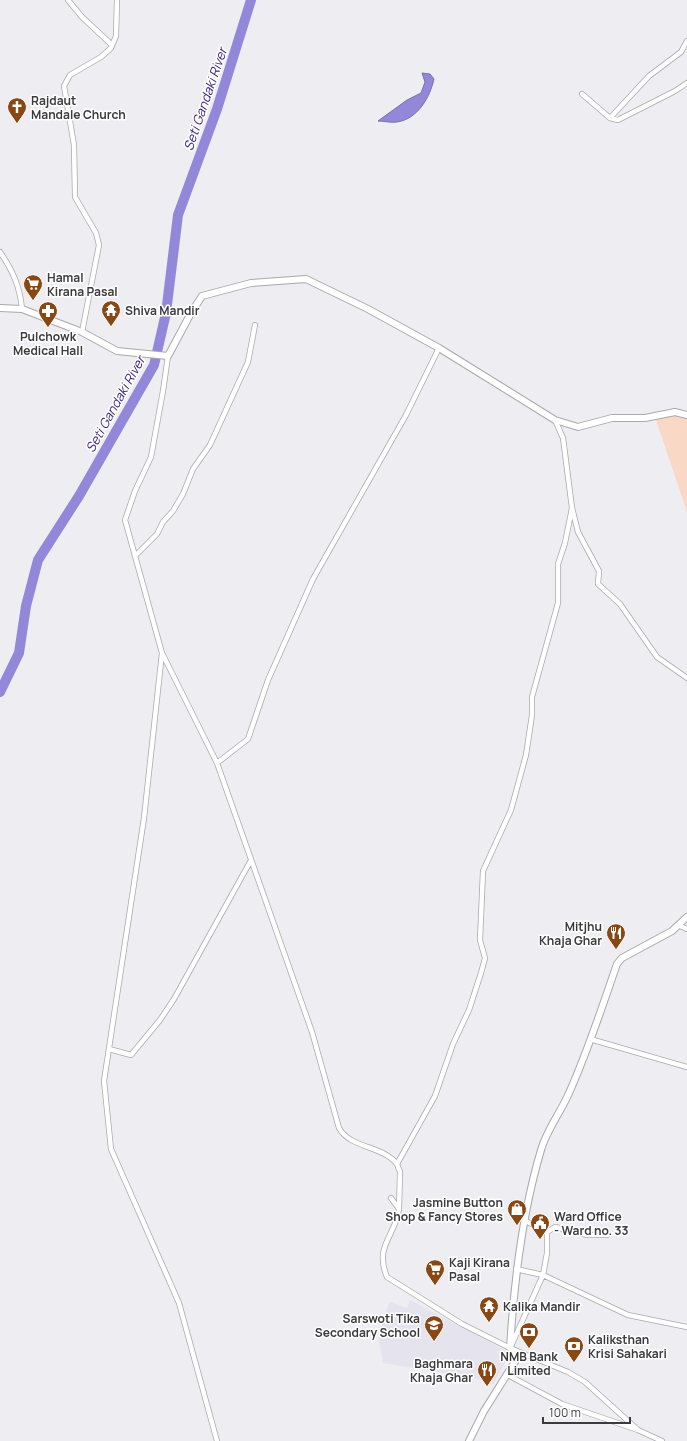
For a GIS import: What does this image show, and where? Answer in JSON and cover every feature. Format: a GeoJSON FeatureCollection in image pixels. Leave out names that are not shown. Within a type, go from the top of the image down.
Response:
{"type":"FeatureCollection","features":[{"type":"Feature","properties":{"kind":"main road"},"geometry":{"type":"LineString","coordinates":[[0,308],[22,310],[82,332],[117,351],[168,356],[190,313],[202,296],[251,283],[302,278],[368,310],[439,348],[555,420],[578,427],[612,418],[645,418],[675,412],[687,415]]}},
{"type":"Feature","properties":{"kind":"main road"},"geometry":{"type":"LineString","coordinates":[[470,1441],[484,1411],[517,1357],[516,1353],[510,1348],[516,1269],[524,1220],[541,1148],[569,1094],[619,960],[680,926],[687,917]]}},
{"type":"Feature","properties":{"kind":"street"},"geometry":{"type":"LineString","coordinates":[[68,0],[82,17],[112,45]]}},
{"type":"Feature","properties":{"kind":"street"},"geometry":{"type":"LineString","coordinates":[[82,332],[100,245],[96,233],[75,196],[74,145],[64,86],[70,75],[101,57],[112,45],[116,36],[117,0]]}},
{"type":"Feature","properties":{"kind":"street"},"geometry":{"type":"LineString","coordinates":[[610,118],[649,76],[681,52],[687,41]]}},
{"type":"Feature","properties":{"kind":"street"},"geometry":{"type":"LineString","coordinates":[[582,94],[610,118],[618,120],[625,118],[687,83]]}},
{"type":"Feature","properties":{"kind":"street"},"geometry":{"type":"LineString","coordinates":[[0,252],[18,284],[22,310]]}},
{"type":"Feature","properties":{"kind":"street"},"geometry":{"type":"LineString","coordinates":[[135,556],[157,534],[163,522],[176,507],[191,472],[210,445],[248,362],[256,325]]}},
{"type":"Feature","properties":{"kind":"street"},"geometry":{"type":"LineString","coordinates":[[216,763],[248,739],[268,680],[313,579],[406,415],[439,348]]}},
{"type":"Feature","properties":{"kind":"street"},"geometry":{"type":"LineString","coordinates":[[168,356],[164,391],[151,457],[135,491],[125,520],[162,653],[216,763],[250,862],[312,1032],[339,1128],[348,1139],[383,1152],[392,1157],[400,1172],[399,1209],[382,1254],[382,1264],[387,1277],[462,1324],[510,1348],[568,1372],[585,1382],[638,1430]]}},
{"type":"Feature","properties":{"kind":"street"},"geometry":{"type":"LineString","coordinates":[[555,420],[563,438],[572,508],[578,532],[598,571],[598,584],[620,604],[657,657],[687,678]]}},
{"type":"Feature","properties":{"kind":"street"},"geometry":{"type":"LineString","coordinates":[[397,1164],[435,1096],[453,1044],[469,1010],[481,974],[485,958],[480,940],[482,871],[512,810],[526,755],[532,715],[532,698],[558,603],[558,564],[565,543],[572,508]]}},
{"type":"Feature","properties":{"kind":"street"},"geometry":{"type":"LineString","coordinates":[[162,653],[144,818],[104,1081],[111,1149],[179,1303],[217,1441]]}},
{"type":"Feature","properties":{"kind":"street"},"geometry":{"type":"LineString","coordinates":[[109,1049],[131,1055],[160,1020],[250,862]]}},
{"type":"Feature","properties":{"kind":"street"},"geometry":{"type":"LineString","coordinates":[[680,926],[687,929]]}},
{"type":"Feature","properties":{"kind":"street"},"geometry":{"type":"LineString","coordinates":[[590,1039],[687,1067]]}},
{"type":"Feature","properties":{"kind":"street"},"geometry":{"type":"LineString","coordinates":[[391,1198],[399,1209]]}},
{"type":"Feature","properties":{"kind":"street"},"geometry":{"type":"LineString","coordinates":[[524,1220],[547,1232]]}},
{"type":"Feature","properties":{"kind":"street"},"geometry":{"type":"LineString","coordinates":[[547,1232],[555,1227],[587,1235],[607,1235]]}},
{"type":"Feature","properties":{"kind":"street"},"geometry":{"type":"LineString","coordinates":[[510,1348],[543,1275],[547,1253],[547,1232]]}},
{"type":"Feature","properties":{"kind":"street"},"geometry":{"type":"LineString","coordinates":[[516,1269],[543,1275],[628,1315],[687,1327]]}},
{"type":"Feature","properties":{"kind":"street"},"geometry":{"type":"LineString","coordinates":[[506,1374],[562,1404],[638,1430],[662,1441]]}},
{"type":"Feature","properties":{"kind":"shaded area"},"geometry":{"type":"Polygon","coordinates":[[[422,73],[430,74],[434,79],[426,100],[417,112],[411,117],[397,122],[378,121],[407,100],[421,93],[425,82],[422,73]]]}},
{"type":"Feature","properties":{"kind":"shaded area"},"geometry":{"type":"Polygon","coordinates":[[[668,413],[687,415],[687,512],[655,417],[668,413]]]}},
{"type":"Feature","properties":{"kind":"shaded area","name":"Sarswoti Tika Secondary School"},"geometry":{"type":"Polygon","coordinates":[[[410,1300],[510,1353],[493,1385],[479,1379],[383,1363],[379,1340],[384,1316],[390,1302],[407,1308],[410,1300]]]}},
{"type":"Feature","properties":{"kind":"waterway","name":"Seti Gandaki River"},"geometry":{"type":"LineString","coordinates":[[0,692],[19,653],[26,606],[38,560],[79,496],[154,365],[166,313],[178,215],[217,109],[251,0]]}},
{"type":"Feature","properties":{"kind":"place","name":"Rajdaut Mandale Church"},"geometry":{"type":"Point","coordinates":[17,124]}},
{"type":"Feature","properties":{"kind":"place","name":"Hamal Kirana Pasal"},"geometry":{"type":"Point","coordinates":[33,301]}},
{"type":"Feature","properties":{"kind":"place","name":"Shiva Mandir"},"geometry":{"type":"Point","coordinates":[111,327]}},
{"type":"Feature","properties":{"kind":"place","name":"Pulchowk Medical Hall"},"geometry":{"type":"Point","coordinates":[48,328]}},
{"type":"Feature","properties":{"kind":"place","name":"Mitjhu Khaja Ghar"},"geometry":{"type":"Point","coordinates":[616,950]}},
{"type":"Feature","properties":{"kind":"place","name":"Jasmine Button Shop & Fancy Stores"},"geometry":{"type":"Point","coordinates":[517,1226]}},
{"type":"Feature","properties":{"kind":"place","name":"Ward Office - Ward no. 33"},"geometry":{"type":"Point","coordinates":[540,1240]}},
{"type":"Feature","properties":{"kind":"place","name":"Kaji Kirana Pasal"},"geometry":{"type":"Point","coordinates":[435,1286]}},
{"type":"Feature","properties":{"kind":"place","name":"Kalika Mandir"},"geometry":{"type":"Point","coordinates":[489,1323]}},
{"type":"Feature","properties":{"kind":"place","name":"Sarswoti Tika Secondary School"},"geometry":{"type":"Point","coordinates":[434,1342]}},
{"type":"Feature","properties":{"kind":"place","name":"NMB Bank Limited"},"geometry":{"type":"Point","coordinates":[529,1349]}},
{"type":"Feature","properties":{"kind":"place","name":"Kaliksthan Krisi Sahakari"},"geometry":{"type":"Point","coordinates":[574,1363]}},
{"type":"Feature","properties":{"kind":"place","name":"Baghmara Khaja Ghar"},"geometry":{"type":"Point","coordinates":[487,1387]}}]}
